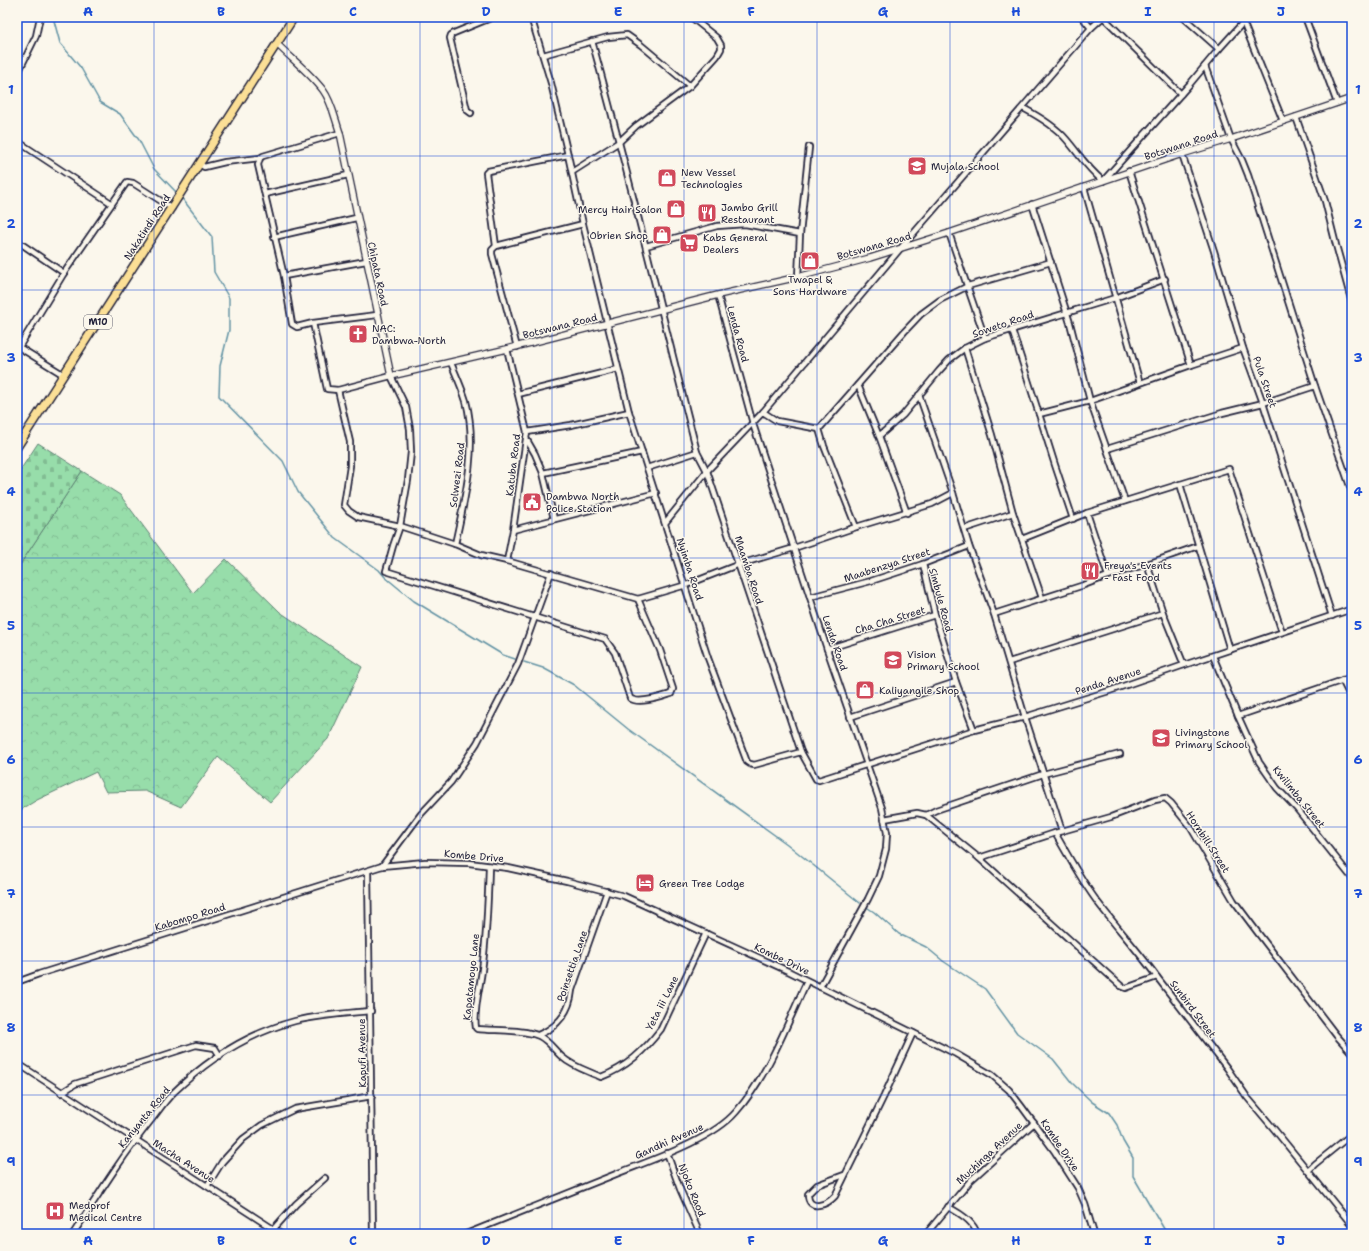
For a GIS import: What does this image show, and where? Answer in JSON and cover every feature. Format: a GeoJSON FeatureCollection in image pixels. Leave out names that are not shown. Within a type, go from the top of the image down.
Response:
{"type":"FeatureCollection","features":[{"type":"Feature","properties":{"kind":"highway","name":"Nakatindi Road"},"geometry":{"type":"LineString","coordinates":[[17,447],[294,17]]}},
{"type":"Feature","properties":{"kind":"street"},"geometry":{"type":"LineString","coordinates":[[17,76],[36,36],[40,17]]}},
{"type":"Feature","properties":{"kind":"street"},"geometry":{"type":"LineString","coordinates":[[471,113],[467,110],[450,38],[454,33],[493,17]]}},
{"type":"Feature","properties":{"kind":"street","name":"Nyimba Road"},"geometry":{"type":"LineString","coordinates":[[531,17],[543,56],[568,155],[583,224],[629,412],[686,585],[708,658],[747,762],[754,765],[801,752]]}},
{"type":"Feature","properties":{"kind":"street"},"geometry":{"type":"LineString","coordinates":[[572,172],[619,142],[636,126],[690,86],[717,56],[721,49],[721,45],[717,38],[690,17]]}},
{"type":"Feature","properties":{"kind":"street"},"geometry":{"type":"LineString","coordinates":[[1082,17],[1091,28]]}},
{"type":"Feature","properties":{"kind":"street"},"geometry":{"type":"LineString","coordinates":[[666,523],[707,471],[753,424],[900,249],[1091,28],[1103,17],[1181,94]]}},
{"type":"Feature","properties":{"kind":"street"},"geometry":{"type":"LineString","coordinates":[[1183,17],[1219,49]]}},
{"type":"Feature","properties":{"kind":"street"},"geometry":{"type":"LineString","coordinates":[[1023,108],[1065,138],[1090,171],[1103,181],[1248,17]]}},
{"type":"Feature","properties":{"kind":"street"},"geometry":{"type":"LineString","coordinates":[[1305,17],[1336,104]]}},
{"type":"Feature","properties":{"kind":"street"},"geometry":{"type":"LineString","coordinates":[[1244,22],[1283,121]]}},
{"type":"Feature","properties":{"kind":"street"},"geometry":{"type":"LineString","coordinates":[[543,56],[592,41],[608,37],[627,35],[690,86]]}},
{"type":"Feature","properties":{"kind":"street","name":"Maamba Road"},"geometry":{"type":"LineString","coordinates":[[592,41],[698,452],[707,471],[737,565],[801,752],[814,776],[819,780],[867,764]]}},
{"type":"Feature","properties":{"kind":"street","name":"Chipata Road"},"geometry":{"type":"LineString","coordinates":[[277,44],[301,66],[323,91],[330,104],[340,133],[356,218],[391,376],[406,407],[410,429],[411,452],[408,480],[400,526],[392,546],[386,571],[536,617]]}},
{"type":"Feature","properties":{"kind":"street"},"geometry":{"type":"LineString","coordinates":[[1205,66],[1231,139],[1248,175],[1315,386],[1352,492]]}},
{"type":"Feature","properties":{"kind":"street","name":"Botswana Road"},"geometry":{"type":"LineString","coordinates":[[391,376],[517,347],[718,294],[798,276],[900,249],[1129,171],[1231,139],[1352,98]]}},
{"type":"Feature","properties":{"kind":"street"},"geometry":{"type":"LineString","coordinates":[[1296,117],[1325,201],[1352,302]]}},
{"type":"Feature","properties":{"kind":"street"},"geometry":{"type":"LineString","coordinates":[[200,164],[204,167],[225,162],[260,158],[340,133]]}},
{"type":"Feature","properties":{"kind":"street"},"geometry":{"type":"LineString","coordinates":[[17,141],[111,203]]}},
{"type":"Feature","properties":{"kind":"street"},"geometry":{"type":"LineString","coordinates":[[798,276],[800,234],[809,147]]}},
{"type":"Feature","properties":{"kind":"street","name":"Pula Street"},"geometry":{"type":"LineString","coordinates":[[1182,154],[1214,251],[1243,348],[1263,403],[1332,616]]}},
{"type":"Feature","properties":{"kind":"street"},"geometry":{"type":"LineString","coordinates":[[496,246],[486,172],[568,155]]}},
{"type":"Feature","properties":{"kind":"street"},"geometry":{"type":"LineString","coordinates":[[260,158],[258,165],[284,276],[292,324],[297,327],[313,323],[377,315]]}},
{"type":"Feature","properties":{"kind":"street"},"geometry":{"type":"LineString","coordinates":[[1129,171],[1165,279],[1191,365]]}},
{"type":"Feature","properties":{"kind":"street"},"geometry":{"type":"LineString","coordinates":[[265,194],[348,175]]}},
{"type":"Feature","properties":{"kind":"street"},"geometry":{"type":"LineString","coordinates":[[64,375],[18,346],[64,273],[111,203],[127,182],[130,182],[172,208]]}},
{"type":"Feature","properties":{"kind":"street"},"geometry":{"type":"LineString","coordinates":[[1084,187],[1140,383]]}},
{"type":"Feature","properties":{"kind":"street"},"geometry":{"type":"LineString","coordinates":[[1032,204],[1074,336],[1090,401],[1114,474],[1125,501]]}},
{"type":"Feature","properties":{"kind":"street"},"geometry":{"type":"LineString","coordinates":[[274,237],[356,218]]}},
{"type":"Feature","properties":{"kind":"street"},"geometry":{"type":"LineString","coordinates":[[517,347],[492,250],[496,246],[583,224]]}},
{"type":"Feature","properties":{"kind":"street"},"geometry":{"type":"LineString","coordinates":[[646,246],[718,226],[744,224],[800,234]]}},
{"type":"Feature","properties":{"kind":"street"},"geometry":{"type":"LineString","coordinates":[[948,233],[968,286],[985,338]]}},
{"type":"Feature","properties":{"kind":"street"},"geometry":{"type":"LineString","coordinates":[[17,241],[64,273]]}},
{"type":"Feature","properties":{"kind":"street"},"geometry":{"type":"LineString","coordinates":[[284,276],[366,261]]}},
{"type":"Feature","properties":{"kind":"street"},"geometry":{"type":"LineString","coordinates":[[819,429],[921,314],[940,300],[968,286],[1051,262]]}},
{"type":"Feature","properties":{"kind":"street","name":"Soweto Road"},"geometry":{"type":"LineString","coordinates":[[879,436],[903,415],[949,360],[965,348],[985,338],[1115,298],[1165,279]]}},
{"type":"Feature","properties":{"kind":"street","name":"Lenda Road"},"geometry":{"type":"LineString","coordinates":[[718,294],[753,424],[867,764],[884,818],[887,833],[886,849],[879,876],[820,988]]}},
{"type":"Feature","properties":{"kind":"street"},"geometry":{"type":"LineString","coordinates":[[313,323],[327,389],[338,390],[391,376]]}},
{"type":"Feature","properties":{"kind":"street"},"geometry":{"type":"LineString","coordinates":[[1012,330],[1073,519]]}},
{"type":"Feature","properties":{"kind":"street"},"geometry":{"type":"LineString","coordinates":[[965,348],[992,435],[1013,513],[1042,598]]}},
{"type":"Feature","properties":{"kind":"street"},"geometry":{"type":"LineString","coordinates":[[1039,414],[1090,401],[1243,348]]}},
{"type":"Feature","properties":{"kind":"street","name":"Katuba Road"},"geometry":{"type":"LineString","coordinates":[[507,349],[527,432],[507,561]]}},
{"type":"Feature","properties":{"kind":"street","name":"Solwezi Road"},"geometry":{"type":"LineString","coordinates":[[451,363],[466,401],[471,434],[471,457],[455,544]]}},
{"type":"Feature","properties":{"kind":"street"},"geometry":{"type":"LineString","coordinates":[[518,394],[618,369]]}},
{"type":"Feature","properties":{"kind":"street"},"geometry":{"type":"LineString","coordinates":[[858,385],[879,436],[907,512]]}},
{"type":"Feature","properties":{"kind":"street"},"geometry":{"type":"LineString","coordinates":[[1107,449],[1315,386]]}},
{"type":"Feature","properties":{"kind":"street"},"geometry":{"type":"LineString","coordinates":[[338,390],[350,442],[350,466],[344,505],[349,511],[358,517],[400,526],[455,544],[481,555],[551,573],[638,599],[686,585],[737,565],[932,504],[953,493]]}},
{"type":"Feature","properties":{"kind":"street"},"geometry":{"type":"LineString","coordinates":[[919,395],[953,493],[969,546],[994,614],[1025,717],[1062,831]]}},
{"type":"Feature","properties":{"kind":"street"},"geometry":{"type":"LineString","coordinates":[[527,432],[572,425],[629,412]]}},
{"type":"Feature","properties":{"kind":"street"},"geometry":{"type":"LineString","coordinates":[[763,412],[777,421],[819,429]]}},
{"type":"Feature","properties":{"kind":"street"},"geometry":{"type":"LineString","coordinates":[[819,429],[824,446],[856,528]]}},
{"type":"Feature","properties":{"kind":"street"},"geometry":{"type":"LineString","coordinates":[[526,440],[535,454],[543,473],[554,519]]}},
{"type":"Feature","properties":{"kind":"street"},"geometry":{"type":"LineString","coordinates":[[543,473],[642,452]]}},
{"type":"Feature","properties":{"kind":"street"},"geometry":{"type":"LineString","coordinates":[[647,468],[698,452]]}},
{"type":"Feature","properties":{"kind":"street"},"geometry":{"type":"LineString","coordinates":[[1022,539],[1087,513],[1229,468],[1282,632]]}},
{"type":"Feature","properties":{"kind":"street"},"geometry":{"type":"LineString","coordinates":[[1180,484],[1230,650]]}},
{"type":"Feature","properties":{"kind":"street"},"geometry":{"type":"LineString","coordinates":[[513,530],[656,493]]}},
{"type":"Feature","properties":{"kind":"street"},"geometry":{"type":"LineString","coordinates":[[964,528],[1013,513]]}},
{"type":"Feature","properties":{"kind":"street"},"geometry":{"type":"LineString","coordinates":[[1087,513],[1108,576]]}},
{"type":"Feature","properties":{"kind":"street","name":"Maabenzya Street"},"geometry":{"type":"LineString","coordinates":[[810,597],[871,582],[969,546]]}},
{"type":"Feature","properties":{"kind":"street"},"geometry":{"type":"LineString","coordinates":[[994,614],[1198,546]]}},
{"type":"Feature","properties":{"kind":"street","name":"Simbule Road"},"geometry":{"type":"LineString","coordinates":[[923,564],[935,615],[956,682],[974,730]]}},
{"type":"Feature","properties":{"kind":"street"},"geometry":{"type":"LineString","coordinates":[[1147,564],[1163,613],[1184,665]]}},
{"type":"Feature","properties":{"kind":"street"},"geometry":{"type":"LineString","coordinates":[[382,866],[421,814],[451,782],[477,742],[518,664],[551,573]]}},
{"type":"Feature","properties":{"kind":"street"},"geometry":{"type":"LineString","coordinates":[[536,617],[605,639],[616,653],[630,698],[637,701],[659,698],[671,694],[673,689],[660,650],[638,599]]}},
{"type":"Feature","properties":{"kind":"street","name":"Penda Avenue"},"geometry":{"type":"LineString","coordinates":[[867,764],[974,730],[1025,717],[1109,691],[1352,609]]}},
{"type":"Feature","properties":{"kind":"street"},"geometry":{"type":"LineString","coordinates":[[1009,662],[1163,613]]}},
{"type":"Feature","properties":{"kind":"street","name":"Cha Cha Street"},"geometry":{"type":"LineString","coordinates":[[827,648],[935,615]]}},
{"type":"Feature","properties":{"kind":"street","name":"Kwilimba Street"},"geometry":{"type":"LineString","coordinates":[[1213,656],[1259,762],[1277,788],[1297,810],[1352,878]]}},
{"type":"Feature","properties":{"kind":"street"},"geometry":{"type":"LineString","coordinates":[[1238,716],[1352,677]]}},
{"type":"Feature","properties":{"kind":"street"},"geometry":{"type":"LineString","coordinates":[[1342,680],[1352,700]]}},
{"type":"Feature","properties":{"kind":"street"},"geometry":{"type":"LineString","coordinates":[[850,717],[956,682]]}},
{"type":"Feature","properties":{"kind":"street"},"geometry":{"type":"LineString","coordinates":[[884,818],[917,813],[926,815],[936,810],[1043,774],[1120,754]]}},
{"type":"Feature","properties":{"kind":"street","name":"Hornbill Street"},"geometry":{"type":"LineString","coordinates":[[979,858],[1055,833],[1111,817],[1164,798],[1171,803],[1191,828],[1234,901],[1336,1035],[1352,1053]]}},
{"type":"Feature","properties":{"kind":"street","name":"Sunbird Street"},"geometry":{"type":"LineString","coordinates":[[926,815],[979,858],[1121,986],[1126,988],[1157,977],[1227,1068],[1247,1097],[1352,1225]]}},
{"type":"Feature","properties":{"kind":"street"},"geometry":{"type":"LineString","coordinates":[[1055,833],[1069,858],[1099,904],[1157,977]]}},
{"type":"Feature","properties":{"kind":"street","name":"Kombe Drive"},"geometry":{"type":"LineString","coordinates":[[368,871],[382,866],[425,862],[470,863],[508,868],[567,880],[624,896],[807,981],[961,1057],[992,1075],[1009,1090],[1034,1123],[1078,1188],[1085,1204],[1094,1234]]}},
{"type":"Feature","properties":{"kind":"street","name":"Kapatamoyo Lane"},"geometry":{"type":"LineString","coordinates":[[489,866],[483,969],[475,1026],[477,1029],[500,1030],[538,1035]]}},
{"type":"Feature","properties":{"kind":"street","name":"Kabompo Road"},"geometry":{"type":"LineString","coordinates":[[17,982],[54,969],[368,871]]}},
{"type":"Feature","properties":{"kind":"street","name":"Kapufi Avenue"},"geometry":{"type":"LineString","coordinates":[[368,871],[374,1234]]}},
{"type":"Feature","properties":{"kind":"street","name":"Poinsettia Lane"},"geometry":{"type":"LineString","coordinates":[[538,1035],[556,1025],[570,1003],[572,990],[607,891]]}},
{"type":"Feature","properties":{"kind":"street","name":"Yeta iii Lane"},"geometry":{"type":"LineString","coordinates":[[538,1035],[549,1042],[563,1058],[580,1069],[601,1077],[616,1071],[644,1050],[660,1029],[706,933]]}},
{"type":"Feature","properties":{"kind":"street","name":"Gandhi Avenue"},"geometry":{"type":"LineString","coordinates":[[466,1234],[667,1153],[710,1133],[735,1113],[753,1091],[807,981]]}},
{"type":"Feature","properties":{"kind":"street","name":"Kanyanta Road"},"geometry":{"type":"LineString","coordinates":[[73,1234],[135,1140],[172,1094],[202,1067],[257,1034],[295,1021],[336,1014],[370,1011]]}},
{"type":"Feature","properties":{"kind":"street"},"geometry":{"type":"LineString","coordinates":[[844,1175],[817,1185],[808,1194],[810,1201],[821,1206],[831,1201],[835,1196],[913,1034]]}},
{"type":"Feature","properties":{"kind":"street"},"geometry":{"type":"LineString","coordinates":[[61,1093],[75,1084],[196,1045],[215,1048],[220,1056]]}},
{"type":"Feature","properties":{"kind":"street","name":"Macha Avenue"},"geometry":{"type":"LineString","coordinates":[[17,1063],[61,1093],[281,1234]]}},
{"type":"Feature","properties":{"kind":"street"},"geometry":{"type":"LineString","coordinates":[[207,1186],[222,1162],[243,1139],[262,1125],[295,1109],[372,1096]]}},
{"type":"Feature","properties":{"kind":"street","name":"Muchinga Avenue"},"geometry":{"type":"LineString","coordinates":[[926,1234],[971,1180],[1034,1123]]}},
{"type":"Feature","properties":{"kind":"street"},"geometry":{"type":"LineString","coordinates":[[1308,1171],[1352,1134]]}},
{"type":"Feature","properties":{"kind":"street","name":"Njoko Raod"},"geometry":{"type":"LineString","coordinates":[[667,1153],[680,1189],[700,1234]]}},
{"type":"Feature","properties":{"kind":"street"},"geometry":{"type":"LineString","coordinates":[[269,1234],[296,1204],[325,1178]]}},
{"type":"Feature","properties":{"kind":"street"},"geometry":{"type":"LineString","coordinates":[[948,1207],[962,1215],[976,1230],[977,1234]]}},
{"type":"Feature","properties":{"kind":"green space"},"geometry":{"type":"Polygon","coordinates":[[[38,443],[82,471],[17,569],[17,475],[38,443]]]}},
{"type":"Feature","properties":{"kind":"green space"},"geometry":{"type":"Polygon","coordinates":[[[82,471],[120,495],[193,593],[226,559],[280,612],[362,667],[328,739],[270,802],[218,757],[181,807],[145,791],[106,792],[96,772],[37,800],[17,812],[17,569],[82,471]]]}},
{"type":"Feature","properties":{"kind":"waterway"},"geometry":{"type":"LineString","coordinates":[[53,17],[60,43],[81,68],[100,102],[120,114],[139,140],[154,169],[177,193]]}},
{"type":"Feature","properties":{"kind":"waterway"},"geometry":{"type":"LineString","coordinates":[[181,197],[212,237],[214,272],[229,298],[229,330],[220,366],[219,396],[283,461],[298,492],[335,538],[379,570],[385,577],[414,601],[503,655],[515,659]]}},
{"type":"Feature","properties":{"kind":"waterway"},"geometry":{"type":"LineString","coordinates":[[524,662],[543,668],[574,685],[628,729],[787,844],[860,903]]}},
{"type":"Feature","properties":{"kind":"waterway"},"geometry":{"type":"LineString","coordinates":[[868,908],[899,934],[926,947],[943,961],[985,989],[1017,1033],[1053,1059],[1072,1083],[1092,1102],[1109,1113],[1117,1125],[1123,1141],[1133,1158],[1133,1176],[1167,1234]]}},
{"type":"Feature","properties":{"kind":"place","name":"Mujala School"},"geometry":{"type":"Point","coordinates":[917,166]}},
{"type":"Feature","properties":{"kind":"place","name":"New Vessel Technologies"},"geometry":{"type":"Point","coordinates":[667,178]}},
{"type":"Feature","properties":{"kind":"place","name":"Mercy Hair Salon"},"geometry":{"type":"Point","coordinates":[676,209]}},
{"type":"Feature","properties":{"kind":"place","name":"Jambo Grill Restaurant"},"geometry":{"type":"Point","coordinates":[707,213]}},
{"type":"Feature","properties":{"kind":"place","name":"Obrien Shop"},"geometry":{"type":"Point","coordinates":[662,235]}},
{"type":"Feature","properties":{"kind":"place","name":"Kabs General Dealers"},"geometry":{"type":"Point","coordinates":[689,243]}},
{"type":"Feature","properties":{"kind":"place","name":"Twapel & Sons Hardware"},"geometry":{"type":"Point","coordinates":[810,261]}},
{"type":"Feature","properties":{"kind":"place","name":"NAC: Dambwa-North"},"geometry":{"type":"Point","coordinates":[358,334]}},
{"type":"Feature","properties":{"kind":"place","name":"Dambwa North Police Station"},"geometry":{"type":"Point","coordinates":[532,502]}},
{"type":"Feature","properties":{"kind":"place","name":"Freya's Events - Fast Food"},"geometry":{"type":"Point","coordinates":[1090,571]}},
{"type":"Feature","properties":{"kind":"place","name":"Vision Primary School"},"geometry":{"type":"Point","coordinates":[893,660]}},
{"type":"Feature","properties":{"kind":"place","name":"Kaliyangile Shop"},"geometry":{"type":"Point","coordinates":[865,690]}},
{"type":"Feature","properties":{"kind":"place","name":"Livingstone Primary School"},"geometry":{"type":"Point","coordinates":[1161,738]}},
{"type":"Feature","properties":{"kind":"place","name":"Green Tree Lodge"},"geometry":{"type":"Point","coordinates":[645,883]}},
{"type":"Feature","properties":{"kind":"place","name":"Medprof Medical Centre"},"geometry":{"type":"Point","coordinates":[55,1211]}}]}
